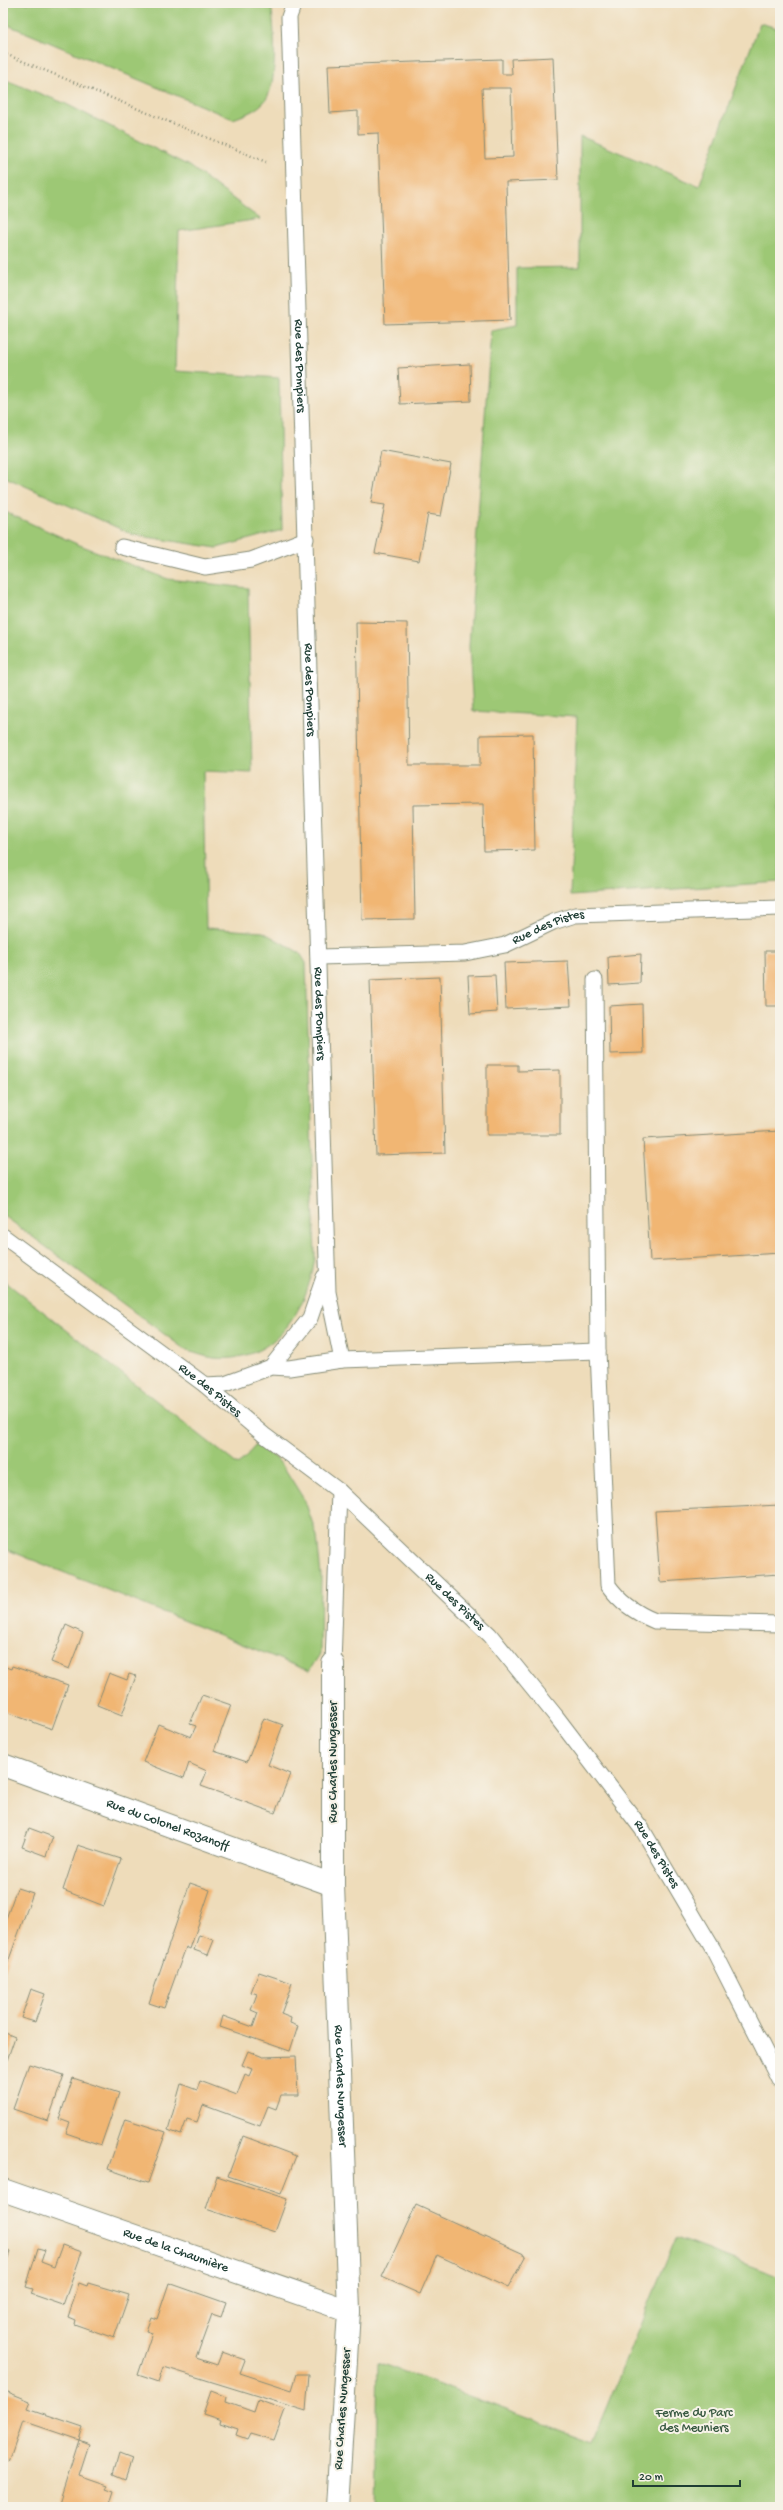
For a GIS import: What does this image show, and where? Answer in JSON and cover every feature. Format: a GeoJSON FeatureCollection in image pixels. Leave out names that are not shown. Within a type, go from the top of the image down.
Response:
{"type":"FeatureCollection","features":[{"type":"Feature","properties":{"kind":"street","name":"Rue Charles Nungesser"},"geometry":{"type":"LineString","coordinates":[[332,1664],[333,1885],[350,2311],[337,2507]]}},
{"type":"Feature","properties":{"kind":"street","name":"Rue du Colonel Rozanoff"},"geometry":{"type":"LineString","coordinates":[[3,1765],[333,1885]]}},
{"type":"Feature","properties":{"kind":"street","name":"Rue de la Chaumière"},"geometry":{"type":"LineString","coordinates":[[3,2190],[350,2311]]}},
{"type":"Feature","properties":{"kind":"lane"},"geometry":{"type":"LineString","coordinates":[[282,3],[292,10]]}},
{"type":"Feature","properties":{"kind":"lane","name":"Rue des Pompiers"},"geometry":{"type":"LineString","coordinates":[[292,10],[294,173],[328,1256],[330,1307],[342,1360]]}},
{"type":"Feature","properties":{"kind":"lane"},"geometry":{"type":"LineString","coordinates":[[122,547],[205,567],[251,560],[306,539]]}},
{"type":"Feature","properties":{"kind":"lane","name":"Rue des Pistes"},"geometry":{"type":"LineString","coordinates":[[319,957],[465,953],[505,945],[553,922],[575,915],[780,908]]}},
{"type":"Feature","properties":{"kind":"lane"},"geometry":{"type":"LineString","coordinates":[[595,980],[598,1351],[608,1585],[625,1604],[639,1614],[655,1621],[780,1624]]}},
{"type":"Feature","properties":{"kind":"lane","name":"Rue des Pistes"},"geometry":{"type":"LineString","coordinates":[[3,1236],[205,1385],[264,1435],[339,1491],[490,1635],[555,1715],[642,1829],[713,1949],[780,2081]]}},
{"type":"Feature","properties":{"kind":"lane"},"geometry":{"type":"LineString","coordinates":[[271,1367],[310,1318],[317,1301],[328,1256]]}},
{"type":"Feature","properties":{"kind":"lane"},"geometry":{"type":"LineString","coordinates":[[205,1385],[231,1382],[271,1367],[289,1368],[342,1360],[598,1351]]}},
{"type":"Feature","properties":{"kind":"lane"},"geometry":{"type":"LineString","coordinates":[[332,1664],[339,1491]]}},
{"type":"Feature","properties":{"kind":"path"},"geometry":{"type":"LineString","coordinates":[[3,53],[294,173]]}},
{"type":"Feature","properties":{"kind":"green space"},"geometry":{"type":"Polygon","coordinates":[[[3,3],[271,3],[274,40],[274,70],[272,84],[263,103],[245,114],[233,119],[3,23],[3,3]]]}},
{"type":"Feature","properties":{"kind":"green space"},"geometry":{"type":"Polygon","coordinates":[[[760,23],[780,29],[780,882],[570,896],[577,717],[473,711],[469,646],[491,330],[517,325],[517,268],[580,267],[580,136],[699,186],[760,23]]]}},
{"type":"Feature","properties":{"kind":"green space"},"geometry":{"type":"Polygon","coordinates":[[[3,79],[64,103],[191,167],[260,219],[179,231],[175,371],[279,378],[282,530],[217,548],[134,535],[3,476],[3,79]]]}},
{"type":"Feature","properties":{"kind":"green space"},"geometry":{"type":"Polygon","coordinates":[[[3,511],[77,544],[168,579],[248,588],[252,773],[203,771],[206,928],[263,932],[300,953],[306,963],[315,1258],[311,1278],[304,1297],[295,1315],[284,1330],[270,1343],[254,1352],[235,1358],[207,1357],[187,1351],[3,1215],[3,511]]]}},
{"type":"Feature","properties":{"kind":"green space"},"geometry":{"type":"Polygon","coordinates":[[[3,1280],[238,1465],[256,1445],[276,1458],[285,1469],[305,1501],[317,1536],[321,1576],[320,1654],[309,1671],[3,1548],[3,1280]]]}},
{"type":"Feature","properties":{"kind":"green space","name":"Ferme du Parc des Meuniers"},"geometry":{"type":"Polygon","coordinates":[[[676,2238],[780,2277],[780,2507],[375,2507],[378,2362],[592,2442],[676,2238]]]}},
{"type":"Feature","properties":{"kind":"building"},"geometry":{"type":"Polygon","coordinates":[[[553,57],[558,180],[506,182],[510,320],[385,324],[378,133],[358,134],[358,111],[330,113],[328,65],[502,59],[502,74],[512,74],[511,59],[553,57]],[[482,88],[485,158],[513,157],[511,88],[482,88]]]}},
{"type":"Feature","properties":{"kind":"building"},"geometry":{"type":"Polygon","coordinates":[[[470,364],[471,401],[400,404],[398,368],[470,364]]]}},
{"type":"Feature","properties":{"kind":"building"},"geometry":{"type":"Polygon","coordinates":[[[381,451],[451,464],[441,516],[428,514],[419,561],[375,553],[385,505],[371,503],[381,451]]]}},
{"type":"Feature","properties":{"kind":"building"},"geometry":{"type":"Polygon","coordinates":[[[356,622],[407,623],[409,765],[480,765],[480,735],[533,734],[535,850],[484,851],[483,804],[413,805],[415,919],[362,920],[356,622]]]}},
{"type":"Feature","properties":{"kind":"building"},"geometry":{"type":"Polygon","coordinates":[[[765,951],[780,951],[780,1006],[766,1006],[765,951]]]}},
{"type":"Feature","properties":{"kind":"building"},"geometry":{"type":"Polygon","coordinates":[[[641,954],[640,983],[609,985],[608,957],[641,954]]]}},
{"type":"Feature","properties":{"kind":"building"},"geometry":{"type":"Polygon","coordinates":[[[568,961],[571,1006],[506,1009],[504,963],[568,961]]]}},
{"type":"Feature","properties":{"kind":"building"},"geometry":{"type":"Polygon","coordinates":[[[495,975],[497,1012],[470,1014],[468,976],[495,975]]]}},
{"type":"Feature","properties":{"kind":"building"},"geometry":{"type":"Polygon","coordinates":[[[440,977],[445,1153],[376,1155],[370,980],[440,977]]]}},
{"type":"Feature","properties":{"kind":"building"},"geometry":{"type":"Polygon","coordinates":[[[642,1004],[643,1053],[610,1054],[609,1006],[642,1004]]]}},
{"type":"Feature","properties":{"kind":"building"},"geometry":{"type":"Polygon","coordinates":[[[487,1065],[518,1065],[518,1071],[560,1070],[560,1135],[487,1135],[487,1065]]]}},
{"type":"Feature","properties":{"kind":"building"},"geometry":{"type":"Polygon","coordinates":[[[780,1131],[780,1253],[650,1261],[643,1139],[780,1131]]]}},
{"type":"Feature","properties":{"kind":"building"},"geometry":{"type":"Polygon","coordinates":[[[780,1505],[780,1574],[660,1582],[655,1511],[780,1505]]]}},
{"type":"Feature","properties":{"kind":"building"},"geometry":{"type":"Polygon","coordinates":[[[66,1625],[83,1633],[69,1669],[51,1662],[66,1625]]]}},
{"type":"Feature","properties":{"kind":"building"},"geometry":{"type":"Polygon","coordinates":[[[3,1666],[11,1669],[12,1666],[68,1685],[52,1729],[3,1711],[3,1666]]]}},
{"type":"Feature","properties":{"kind":"building"},"geometry":{"type":"Polygon","coordinates":[[[109,1673],[127,1680],[129,1674],[136,1676],[122,1715],[97,1705],[109,1673]]]}},
{"type":"Feature","properties":{"kind":"building"},"geometry":{"type":"Polygon","coordinates":[[[202,1695],[231,1705],[214,1751],[247,1762],[264,1718],[283,1725],[268,1765],[290,1774],[275,1813],[201,1786],[207,1771],[189,1763],[184,1778],[143,1762],[158,1724],[191,1737],[196,1726],[190,1724],[202,1695]]]}},
{"type":"Feature","properties":{"kind":"building"},"geometry":{"type":"Polygon","coordinates":[[[29,1828],[53,1837],[46,1856],[22,1847],[29,1828]]]}},
{"type":"Feature","properties":{"kind":"building"},"geometry":{"type":"Polygon","coordinates":[[[78,1845],[121,1859],[104,1906],[63,1890],[78,1845]]]}},
{"type":"Feature","properties":{"kind":"building"},"geometry":{"type":"Polygon","coordinates":[[[190,1883],[210,1890],[190,1949],[186,1947],[164,2008],[149,2003],[190,1883]]]}},
{"type":"Feature","properties":{"kind":"building"},"geometry":{"type":"Polygon","coordinates":[[[17,1888],[33,1893],[3,1976],[3,1927],[17,1888]]]}},
{"type":"Feature","properties":{"kind":"building"},"geometry":{"type":"Polygon","coordinates":[[[199,1935],[214,1940],[208,1955],[194,1950],[199,1935]]]}},
{"type":"Feature","properties":{"kind":"building"},"geometry":{"type":"Polygon","coordinates":[[[259,1972],[292,1983],[281,2014],[291,2018],[290,2023],[298,2026],[290,2051],[220,2027],[223,2016],[253,2027],[258,2013],[251,2010],[257,1994],[251,1992],[259,1972]]]}},
{"type":"Feature","properties":{"kind":"building"},"geometry":{"type":"Polygon","coordinates":[[[31,1989],[45,1994],[35,2022],[21,2018],[31,1989]]]}},
{"type":"Feature","properties":{"kind":"building"},"geometry":{"type":"Polygon","coordinates":[[[3,2032],[15,2037],[3,2072],[3,2032]]]}},
{"type":"Feature","properties":{"kind":"building"},"geometry":{"type":"Polygon","coordinates":[[[248,2051],[263,2057],[296,2056],[298,2095],[281,2095],[276,2109],[268,2106],[260,2126],[203,2105],[197,2122],[187,2119],[181,2135],[168,2130],[181,2084],[197,2090],[200,2081],[237,2095],[245,2074],[249,2076],[252,2069],[242,2065],[248,2051]]]}},
{"type":"Feature","properties":{"kind":"building"},"geometry":{"type":"Polygon","coordinates":[[[29,2064],[64,2075],[48,2121],[13,2109],[29,2064]]]}},
{"type":"Feature","properties":{"kind":"building"},"geometry":{"type":"Polygon","coordinates":[[[73,2078],[119,2093],[101,2145],[66,2133],[70,2123],[59,2119],[73,2078]]]}},
{"type":"Feature","properties":{"kind":"building"},"geometry":{"type":"Polygon","coordinates":[[[125,2119],[166,2132],[148,2183],[108,2169],[125,2119]]]}},
{"type":"Feature","properties":{"kind":"building"},"geometry":{"type":"Polygon","coordinates":[[[243,2136],[296,2156],[281,2194],[228,2176],[243,2136]]]}},
{"type":"Feature","properties":{"kind":"building"},"geometry":{"type":"Polygon","coordinates":[[[217,2176],[287,2199],[275,2232],[206,2209],[217,2176]]]}},
{"type":"Feature","properties":{"kind":"building"},"geometry":{"type":"Polygon","coordinates":[[[416,2205],[526,2255],[508,2288],[437,2255],[420,2294],[382,2277],[416,2205]]]}},
{"type":"Feature","properties":{"kind":"building"},"geometry":{"type":"Polygon","coordinates":[[[62,2245],[82,2252],[63,2305],[31,2294],[33,2289],[26,2287],[38,2248],[45,2250],[41,2262],[54,2267],[62,2245]]]}},
{"type":"Feature","properties":{"kind":"building"},"geometry":{"type":"Polygon","coordinates":[[[3,2249],[10,2252],[3,2271],[3,2249]]]}},
{"type":"Feature","properties":{"kind":"building"},"geometry":{"type":"Polygon","coordinates":[[[79,2283],[87,2286],[88,2283],[129,2295],[114,2338],[74,2324],[75,2320],[68,2317],[79,2283]]]}},
{"type":"Feature","properties":{"kind":"building"},"geometry":{"type":"Polygon","coordinates":[[[169,2283],[226,2303],[221,2317],[212,2314],[196,2358],[217,2365],[222,2352],[245,2360],[240,2373],[292,2390],[297,2374],[309,2374],[306,2411],[164,2367],[159,2382],[138,2375],[152,2333],[146,2331],[151,2317],[157,2319],[169,2283]]]}},
{"type":"Feature","properties":{"kind":"building"},"geometry":{"type":"Polygon","coordinates":[[[3,2390],[30,2401],[27,2408],[83,2427],[79,2440],[23,2421],[9,2462],[3,2459],[3,2390]]]}},
{"type":"Feature","properties":{"kind":"building"},"geometry":{"type":"Polygon","coordinates":[[[211,2391],[227,2397],[226,2402],[254,2412],[258,2400],[285,2410],[274,2440],[250,2433],[247,2439],[236,2435],[238,2429],[220,2423],[221,2420],[203,2414],[211,2391]]]}},
{"type":"Feature","properties":{"kind":"building"},"geometry":{"type":"Polygon","coordinates":[[[79,2440],[89,2444],[79,2475],[108,2485],[106,2488],[114,2491],[109,2507],[58,2507],[79,2440]]]}},
{"type":"Feature","properties":{"kind":"building"},"geometry":{"type":"Polygon","coordinates":[[[119,2454],[132,2459],[125,2480],[113,2475],[119,2454]]]}}]}
